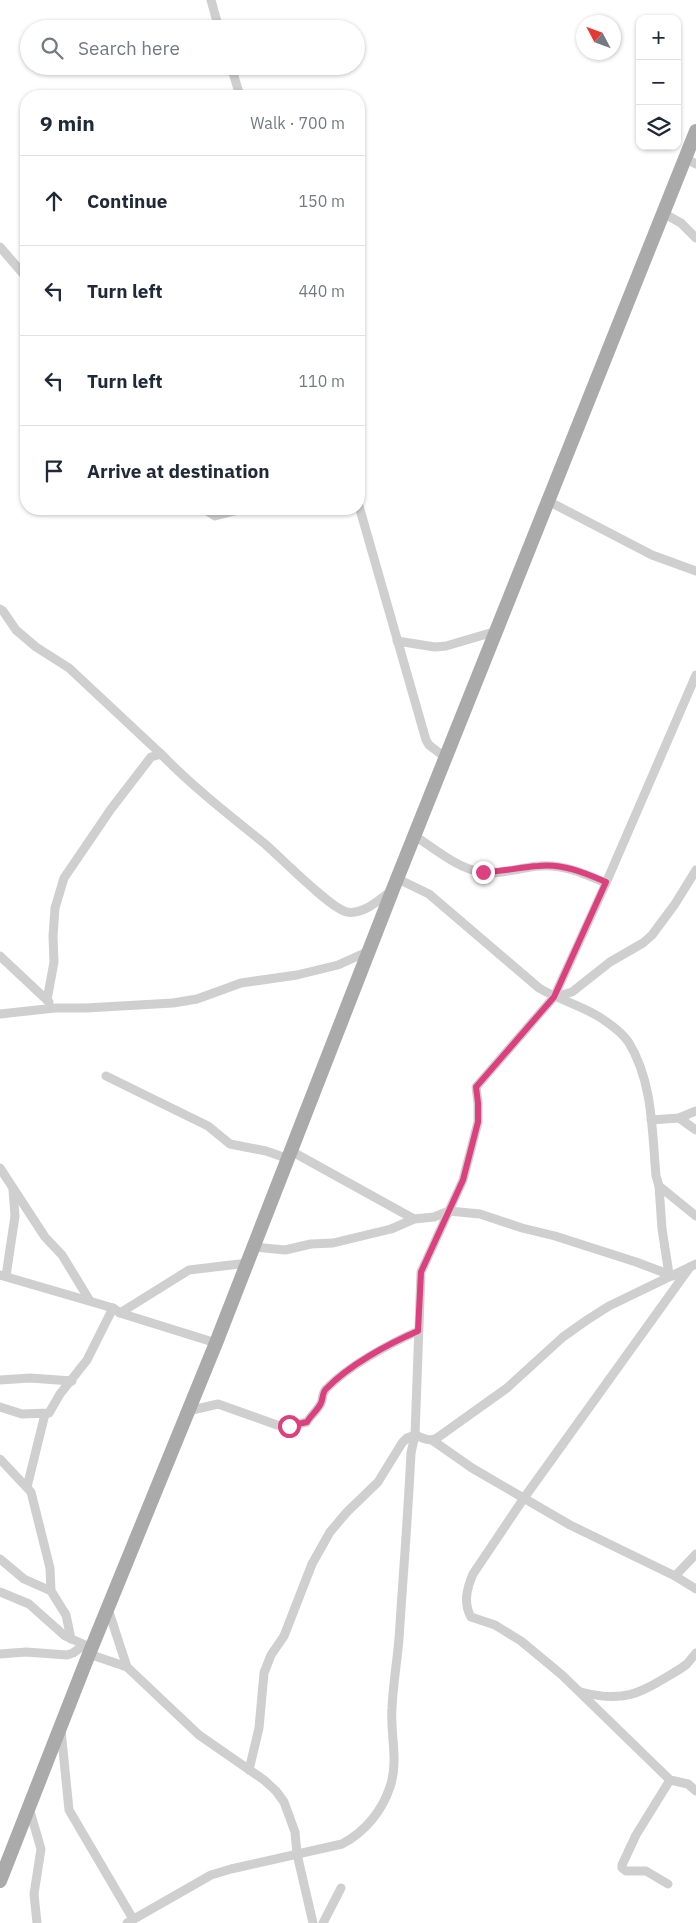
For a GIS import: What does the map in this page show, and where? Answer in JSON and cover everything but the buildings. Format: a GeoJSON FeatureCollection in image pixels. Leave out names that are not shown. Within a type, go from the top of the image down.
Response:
{"type":"FeatureCollection","features":[{"type":"Feature","properties":{"kind":"main road"},"geometry":{"type":"LineString","coordinates":[[0,1881],[60,1728],[88,1649],[108,1609],[216,1343],[395,884],[498,631],[663,213],[691,161],[696,131]]}},
{"type":"Feature","properties":{"kind":"street"},"geometry":{"type":"LineString","coordinates":[[210,0],[216,20]]}},
{"type":"Feature","properties":{"kind":"street"},"geometry":{"type":"LineString","coordinates":[[234,75],[238,90]]}},
{"type":"Feature","properties":{"kind":"street"},"geometry":{"type":"LineString","coordinates":[[663,213],[696,238]]}},
{"type":"Feature","properties":{"kind":"street"},"geometry":{"type":"LineString","coordinates":[[0,247],[20,270]]}},
{"type":"Feature","properties":{"kind":"street"},"geometry":{"type":"LineString","coordinates":[[548,501],[652,555],[696,571]]}},
{"type":"Feature","properties":{"kind":"street"},"geometry":{"type":"LineString","coordinates":[[362,515],[426,740],[429,745],[446,758]]}},
{"type":"Feature","properties":{"kind":"street"},"geometry":{"type":"LineString","coordinates":[[0,609],[16,630],[36,647],[69,668],[200,792],[345,912],[356,913],[375,902],[395,884],[429,894],[528,978],[554,997],[584,1008],[603,1019],[629,1042],[645,1079],[656,1176],[659,1186],[662,1229],[671,1275]]}},
{"type":"Feature","properties":{"kind":"street"},"geometry":{"type":"LineString","coordinates":[[398,641],[435,647],[446,646],[498,631]]}},
{"type":"Feature","properties":{"kind":"street"},"geometry":{"type":"LineString","coordinates":[[60,1728],[69,1810],[121,1896],[130,1922],[211,1875],[297,1854],[332,1848],[353,1838],[365,1828],[379,1810],[391,1783],[395,1766],[391,1722],[399,1641],[411,1453],[415,1435],[421,1272],[463,1180],[478,1122],[476,1087],[554,997],[696,675]]}},
{"type":"Feature","properties":{"kind":"street"},"geometry":{"type":"LineString","coordinates":[[47,1000],[54,962],[54,908],[64,878],[146,761],[151,757],[161,754]]}},
{"type":"Feature","properties":{"kind":"street"},"geometry":{"type":"LineString","coordinates":[[415,836],[471,869],[493,872],[538,866],[556,866],[606,882]]}},
{"type":"Feature","properties":{"kind":"street"},"geometry":{"type":"LineString","coordinates":[[554,997],[572,992],[610,962],[652,935],[675,904],[696,870]]}},
{"type":"Feature","properties":{"kind":"street"},"geometry":{"type":"LineString","coordinates":[[0,1014],[55,1008],[86,1008],[197,999],[241,983],[297,975],[338,965],[369,951]]}},
{"type":"Feature","properties":{"kind":"street"},"geometry":{"type":"LineString","coordinates":[[0,956],[55,1008]]}},
{"type":"Feature","properties":{"kind":"street"},"geometry":{"type":"LineString","coordinates":[[106,1076],[208,1126],[230,1144],[290,1155],[414,1219]]}},
{"type":"Feature","properties":{"kind":"street"},"geometry":{"type":"LineString","coordinates":[[651,1120],[680,1118],[696,1111]]}},
{"type":"Feature","properties":{"kind":"street"},"geometry":{"type":"LineString","coordinates":[[680,1118],[696,1130]]}},
{"type":"Feature","properties":{"kind":"street"},"geometry":{"type":"LineString","coordinates":[[0,1168],[45,1237],[62,1255],[90,1301]]}},
{"type":"Feature","properties":{"kind":"street"},"geometry":{"type":"LineString","coordinates":[[12,1185],[15,1216],[3,1276],[90,1301],[216,1343]]}},
{"type":"Feature","properties":{"kind":"street"},"geometry":{"type":"LineString","coordinates":[[659,1186],[696,1216]]}},
{"type":"Feature","properties":{"kind":"street"},"geometry":{"type":"LineString","coordinates":[[253,1247],[285,1250],[311,1244],[333,1243],[391,1230],[414,1219],[434,1216],[449,1211],[480,1214],[554,1236],[671,1275]]}},
{"type":"Feature","properties":{"kind":"street"},"geometry":{"type":"LineString","coordinates":[[0,1407],[22,1414],[49,1413],[60,1394],[72,1381],[94,1348],[116,1310],[189,1270],[248,1263]]}},
{"type":"Feature","properties":{"kind":"street"},"geometry":{"type":"LineString","coordinates":[[432,1440],[507,1388],[563,1337],[587,1320],[610,1306],[693,1265]]}},
{"type":"Feature","properties":{"kind":"street"},"geometry":{"type":"LineString","coordinates":[[693,1265],[524,1498],[467,1586],[468,1612],[473,1619],[495,1625],[521,1641],[580,1692],[670,1780],[688,1784],[694,1788]]}},
{"type":"Feature","properties":{"kind":"street"},"geometry":{"type":"LineString","coordinates":[[188,1410],[218,1404],[277,1425],[289,1426],[307,1422],[320,1405],[324,1390],[350,1368],[400,1339],[418,1331]]}},
{"type":"Feature","properties":{"kind":"street"},"geometry":{"type":"LineString","coordinates":[[0,1380],[30,1378],[72,1381]]}},
{"type":"Feature","properties":{"kind":"street"},"geometry":{"type":"LineString","coordinates":[[27,1487],[45,1414]]}},
{"type":"Feature","properties":{"kind":"street"},"geometry":{"type":"LineString","coordinates":[[249,1770],[259,1728],[264,1672],[271,1656],[284,1636],[321,1546],[337,1522],[378,1482],[407,1438],[415,1435],[432,1440],[472,1468],[570,1525],[675,1576],[696,1589]]}},
{"type":"Feature","properties":{"kind":"street"},"geometry":{"type":"LineString","coordinates":[[0,1458],[31,1492],[50,1568],[51,1591],[66,1615],[71,1639]]}},
{"type":"Feature","properties":{"kind":"street"},"geometry":{"type":"LineString","coordinates":[[675,1576],[696,1554]]}},
{"type":"Feature","properties":{"kind":"street"},"geometry":{"type":"LineString","coordinates":[[0,1559],[24,1579],[51,1591]]}},
{"type":"Feature","properties":{"kind":"street"},"geometry":{"type":"LineString","coordinates":[[0,1592],[29,1604],[71,1639],[127,1667],[199,1735],[264,1780],[284,1802],[295,1832],[297,1854],[314,1923]]}},
{"type":"Feature","properties":{"kind":"street"},"geometry":{"type":"LineString","coordinates":[[108,1609],[127,1667]]}},
{"type":"Feature","properties":{"kind":"street"},"geometry":{"type":"LineString","coordinates":[[0,1654],[26,1652],[66,1655],[88,1649]]}},
{"type":"Feature","properties":{"kind":"street"},"geometry":{"type":"LineString","coordinates":[[580,1692],[609,1698],[635,1694],[680,1669],[696,1653]]}},
{"type":"Feature","properties":{"kind":"street"},"geometry":{"type":"LineString","coordinates":[[668,1884],[646,1871],[626,1871],[622,1868],[622,1865],[636,1835],[670,1780]]}},
{"type":"Feature","properties":{"kind":"street"},"geometry":{"type":"LineString","coordinates":[[29,1808],[41,1848],[34,1894],[37,1923]]}},
{"type":"Feature","properties":{"kind":"street"},"geometry":{"type":"LineString","coordinates":[[323,1923],[341,1888]]}},
{"type":"Feature","properties":{"kind":"route"},"geometry":{"type":"LineString","coordinates":[[289,1426],[307,1422],[320,1405],[324,1390],[348,1372],[350,1368],[400,1339],[418,1331],[421,1272],[463,1180],[478,1122],[478,1103],[475,1089],[554,997],[606,882],[556,866],[483,872]]}}]}
